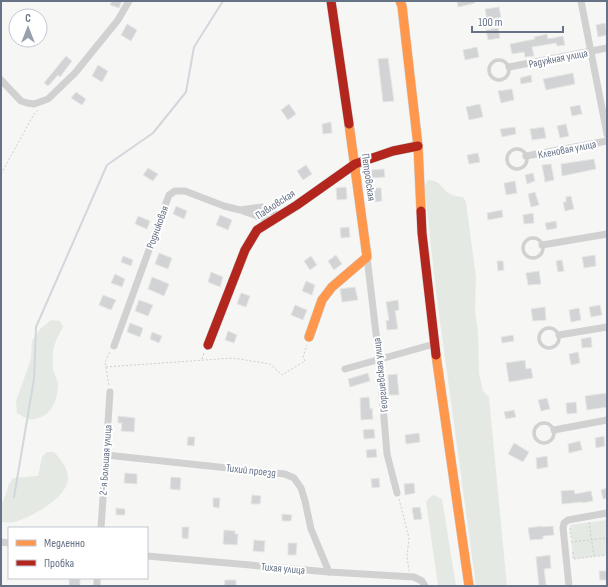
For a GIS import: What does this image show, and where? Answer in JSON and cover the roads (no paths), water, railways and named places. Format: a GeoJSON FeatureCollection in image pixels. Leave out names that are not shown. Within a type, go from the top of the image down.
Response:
{"type":"FeatureCollection","features":[{"type":"Feature","properties":{"kind":"street"},"geometry":{"type":"LineString","coordinates":[[1,80],[21,101],[34,104],[48,99],[75,73],[118,20],[129,1]]}},
{"type":"Feature","properties":{"kind":"street","name":"Петровская"},"geometry":{"type":"LineString","coordinates":[[330,1],[355,164],[367,257]]}},
{"type":"Feature","properties":{"kind":"street"},"geometry":{"type":"LineString","coordinates":[[400,1],[402,6],[418,146],[422,233],[434,344],[469,586]]}},
{"type":"Feature","properties":{"kind":"street"},"geometry":{"type":"LineString","coordinates":[[581,1],[607,134]]}},
{"type":"Feature","properties":{"kind":"street","name":"Радужная улица"},"geometry":{"type":"LineString","coordinates":[[509,67],[607,48]]}},
{"type":"Feature","properties":{"kind":"street","name":"Кленовая улица"},"geometry":{"type":"LineString","coordinates":[[526,156],[607,141]]}},
{"type":"Feature","properties":{"kind":"street","name":"Павловская"},"geometry":{"type":"LineString","coordinates":[[208,345],[245,250],[258,230],[355,164],[394,151],[418,146]]}},
{"type":"Feature","properties":{"kind":"street","name":"Родниковая"},"geometry":{"type":"LineString","coordinates":[[114,346],[169,195],[175,191],[186,191],[224,206],[240,210],[262,207],[279,216]]}},
{"type":"Feature","properties":{"kind":"street"},"geometry":{"type":"LineString","coordinates":[[240,210],[271,221]]}},
{"type":"Feature","properties":{"kind":"street"},"geometry":{"type":"LineString","coordinates":[[542,245],[607,234]]}},
{"type":"Feature","properties":{"kind":"street"},"geometry":{"type":"LineString","coordinates":[[309,337],[322,300],[332,287],[367,257]]}},
{"type":"Feature","properties":{"kind":"street","name":"Георгиевская улица"},"geometry":{"type":"LineString","coordinates":[[367,257],[379,359],[387,454],[397,493]]}},
{"type":"Feature","properties":{"kind":"street"},"geometry":{"type":"LineString","coordinates":[[559,335],[607,327]]}},
{"type":"Feature","properties":{"kind":"street"},"geometry":{"type":"LineString","coordinates":[[345,369],[434,344]]}},
{"type":"Feature","properties":{"kind":"street","name":"2-я Большая улица"},"geometry":{"type":"LineString","coordinates":[[101,527],[110,392]]}},
{"type":"Feature","properties":{"kind":"street"},"geometry":{"type":"LineString","coordinates":[[554,430],[607,420]]}},
{"type":"Feature","properties":{"kind":"street","name":"Тихий проезд"},"geometry":{"type":"LineString","coordinates":[[106,455],[284,474],[294,478],[301,488],[311,529],[329,572]]}},
{"type":"Feature","properties":{"kind":"street"},"geometry":{"type":"LineString","coordinates":[[569,586],[563,528],[567,524],[568,520],[607,513]]}},
{"type":"Feature","properties":{"kind":"street","name":"Тихая улица"},"geometry":{"type":"LineString","coordinates":[[148,556],[329,572],[410,576],[419,579],[425,586]]}},
{"type":"Feature","properties":{"kind":"lane"},"geometry":{"type":"LineString","coordinates":[[496,60],[505,62],[509,67],[508,74],[500,80],[493,78],[489,73],[491,64],[496,60]]}},
{"type":"Feature","properties":{"kind":"lane"},"geometry":{"type":"LineString","coordinates":[[514,150],[523,151],[526,156],[526,163],[518,169],[511,168],[507,162],[507,156],[514,150]]}},
{"type":"Feature","properties":{"kind":"lane"},"geometry":{"type":"LineString","coordinates":[[528,238],[538,239],[542,245],[542,251],[536,257],[526,256],[523,250],[523,244],[528,238]]}},
{"type":"Feature","properties":{"kind":"lane"},"geometry":{"type":"LineString","coordinates":[[546,328],[552,328],[559,335],[558,342],[550,348],[543,346],[539,341],[539,335],[546,328]]}},
{"type":"Feature","properties":{"kind":"lane"},"geometry":{"type":"LineString","coordinates":[[541,423],[547,423],[554,430],[551,440],[545,443],[538,441],[534,436],[536,426],[541,423]]}},
{"type":"Feature","properties":{"kind":"waterway"},"geometry":{"type":"LineString","coordinates":[[14,497],[34,379],[36,327],[107,165],[153,133],[186,92],[194,47],[223,1]]}}]}
